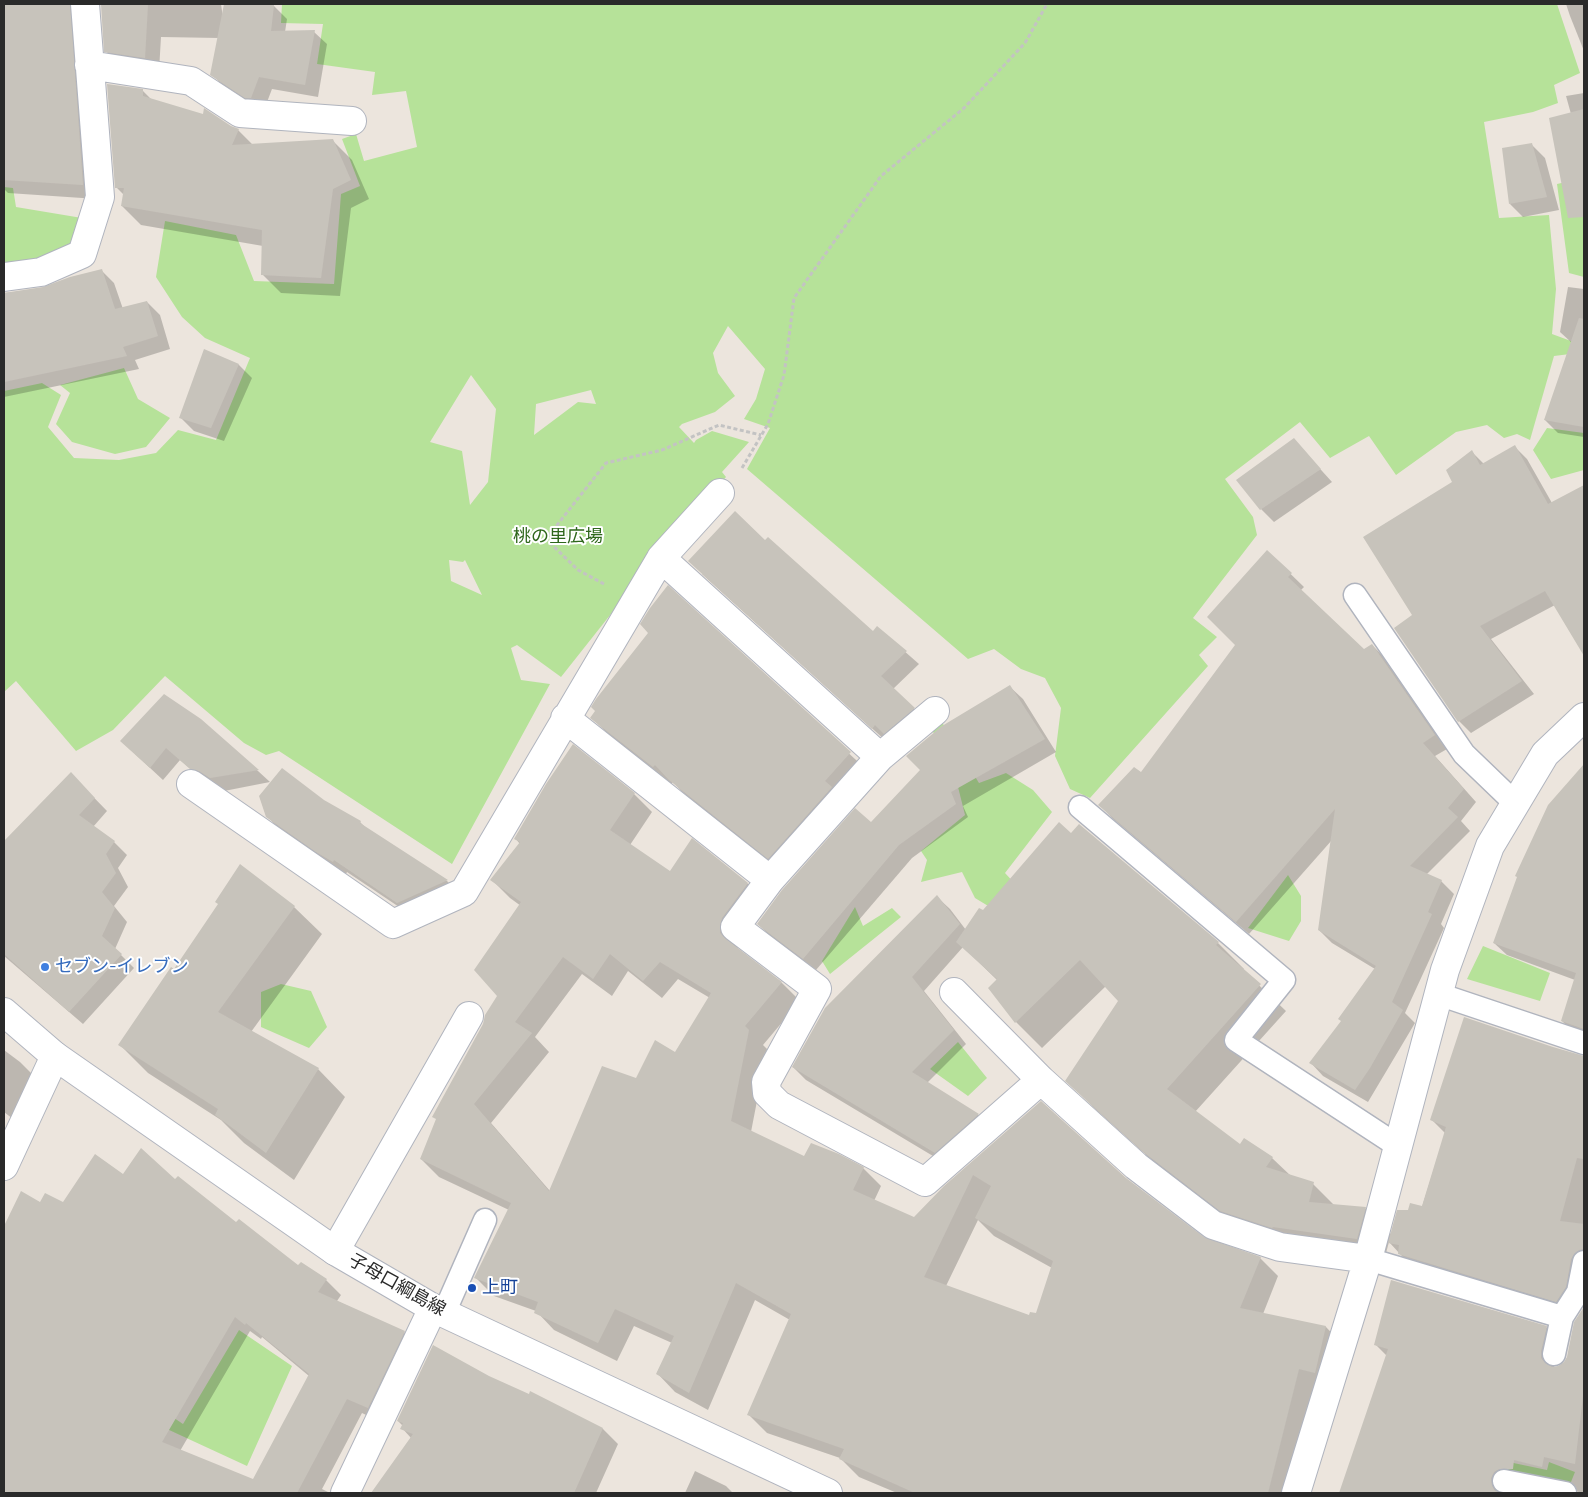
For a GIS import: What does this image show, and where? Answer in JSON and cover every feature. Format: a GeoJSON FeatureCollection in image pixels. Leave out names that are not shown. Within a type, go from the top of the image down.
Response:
{"type":"FeatureCollection","features":[{"type":"Feature","properties":{"kind":"street"},"geometry":{"type":"LineString","coordinates":[[4,277],[42,272],[82,254],[100,197],[85,4]]}},
{"type":"Feature","properties":{"kind":"street"},"geometry":{"type":"LineString","coordinates":[[89,65],[190,81],[240,113],[352,121]]}},
{"type":"Feature","properties":{"kind":"street"},"geometry":{"type":"LineString","coordinates":[[191,784],[393,924],[464,892],[661,558],[720,493]]}},
{"type":"Feature","properties":{"kind":"street"},"geometry":{"type":"LineString","coordinates":[[661,558],[880,756]]}},
{"type":"Feature","properties":{"kind":"street"},"geometry":{"type":"LineString","coordinates":[[935,711],[880,756],[770,880],[735,927],[816,989],[766,1082],[768,1093],[779,1105],[925,1182],[1041,1080]]}},
{"type":"Feature","properties":{"kind":"street"},"geometry":{"type":"LineString","coordinates":[[1296,1493],[1368,1259],[1445,970],[1490,846],[1545,754],[1584,717]]}},
{"type":"Feature","properties":{"kind":"street"},"geometry":{"type":"LineString","coordinates":[[565,718],[770,880]]}},
{"type":"Feature","properties":{"kind":"street"},"geometry":{"type":"LineString","coordinates":[[954,992],[1041,1080],[1136,1166],[1213,1225],[1280,1246],[1368,1259]]}},
{"type":"Feature","properties":{"kind":"street","name":"子母口綱島線"},"geometry":{"type":"LineString","coordinates":[[4,1012],[55,1056],[336,1250],[439,1310],[828,1493]]}},
{"type":"Feature","properties":{"kind":"street"},"geometry":{"type":"LineString","coordinates":[[336,1250],[469,1016]]}},
{"type":"Feature","properties":{"kind":"street"},"geometry":{"type":"LineString","coordinates":[[4,1166],[55,1056]]}},
{"type":"Feature","properties":{"kind":"street"},"geometry":{"type":"LineString","coordinates":[[345,1493],[439,1310]]}},
{"type":"Feature","properties":{"kind":"lane"},"geometry":{"type":"LineString","coordinates":[[1355,594],[1464,754],[1516,804]]}},
{"type":"Feature","properties":{"kind":"lane"},"geometry":{"type":"LineString","coordinates":[[1080,808],[1284,980],[1236,1040],[1398,1146]]}},
{"type":"Feature","properties":{"kind":"lane"},"geometry":{"type":"LineString","coordinates":[[1438,994],[1584,1043]]}},
{"type":"Feature","properties":{"kind":"lane"},"geometry":{"type":"LineString","coordinates":[[439,1310],[485,1220]]}},
{"type":"Feature","properties":{"kind":"lane"},"geometry":{"type":"LineString","coordinates":[[1368,1259],[1562,1317]]}},
{"type":"Feature","properties":{"kind":"lane"},"geometry":{"type":"LineString","coordinates":[[1554,1354],[1562,1317],[1578,1292],[1584,1262]]}},
{"type":"Feature","properties":{"kind":"lane"},"geometry":{"type":"LineString","coordinates":[[1504,1481],[1565,1493]]}},
{"type":"Feature","properties":{"kind":"path"},"geometry":{"type":"LineString","coordinates":[[720,493],[740,473],[768,424],[784,375],[794,298],[881,176],[964,108],[1025,43],[1047,4]]}},
{"type":"Feature","properties":{"kind":"path"},"geometry":{"type":"LineString","coordinates":[[635,601],[578,570],[546,539],[606,463],[662,450],[719,425],[762,435]]}},
{"type":"Feature","properties":{"kind":"green space","name":"桃の里広場"},"geometry":{"type":"Polygon","coordinates":[[[282,4],[1557,4],[1580,73],[1554,85],[1558,103],[1533,112],[1484,122],[1499,218],[1549,215],[1556,289],[1552,334],[1579,344],[1578,353],[1554,356],[1530,440],[1517,434],[1504,438],[1487,425],[1456,432],[1396,475],[1369,436],[1330,458],[1300,422],[1225,479],[1253,517],[1257,535],[1193,618],[1217,637],[1199,655],[1208,666],[1090,798],[1070,789],[1055,756],[1061,708],[1045,678],[1021,669],[994,649],[968,659],[747,469],[770,428],[744,419],[756,399],[765,369],[728,326],[713,353],[718,373],[735,396],[715,412],[682,424],[679,427],[694,443],[712,431],[749,442],[722,472],[726,477],[664,547],[561,677],[517,645],[511,648],[521,680],[550,684],[452,864],[279,751],[266,755],[244,743],[165,676],[113,730],[76,751],[16,681],[4,692],[4,391],[42,383],[61,395],[48,427],[74,458],[119,460],[156,453],[178,430],[216,440],[250,358],[205,338],[182,317],[156,277],[165,221],[236,235],[254,281],[334,284],[341,194],[360,186],[342,139],[356,134],[364,161],[417,147],[406,91],[372,95],[375,72],[317,64],[323,24],[281,23],[282,4]],[[471,375],[430,442],[462,451],[470,505],[488,482],[496,409],[471,375]],[[591,390],[536,404],[534,435],[578,402],[596,404],[591,390]],[[449,560],[451,581],[482,595],[465,560],[463,562],[449,560]]]}},
{"type":"Feature","properties":{"kind":"green space"},"geometry":{"type":"Polygon","coordinates":[[[1584,178],[1584,277],[1569,273],[1557,184],[1584,178]]]}},
{"type":"Feature","properties":{"kind":"green space"},"geometry":{"type":"Polygon","coordinates":[[[4,187],[13,188],[16,207],[82,218],[76,243],[40,261],[4,266],[4,187]]]}},
{"type":"Feature","properties":{"kind":"green space"},"geometry":{"type":"Polygon","coordinates":[[[124,368],[138,399],[170,418],[146,447],[115,454],[72,442],[56,424],[70,393],[60,385],[124,368]]]}},
{"type":"Feature","properties":{"kind":"green space"},"geometry":{"type":"Polygon","coordinates":[[[1547,428],[1584,433],[1584,470],[1551,479],[1533,450],[1547,428]]]}},
{"type":"Feature","properties":{"kind":"green space"},"geometry":{"type":"Polygon","coordinates":[[[940,719],[979,783],[1006,773],[1033,790],[1052,812],[1005,873],[1032,902],[1013,921],[975,898],[962,872],[921,882],[927,860],[921,851],[965,815],[957,783],[964,773],[930,728],[940,719]]]}},
{"type":"Feature","properties":{"kind":"green space"},"geometry":{"type":"Polygon","coordinates":[[[1288,875],[1301,896],[1301,921],[1289,941],[1248,928],[1288,875]]]}},
{"type":"Feature","properties":{"kind":"green space"},"geometry":{"type":"Polygon","coordinates":[[[855,907],[863,926],[892,908],[901,917],[830,974],[822,961],[855,907]]]}},
{"type":"Feature","properties":{"kind":"green space"},"geometry":{"type":"Polygon","coordinates":[[[1483,946],[1550,973],[1540,1001],[1467,979],[1483,946]]]}},
{"type":"Feature","properties":{"kind":"green space"},"geometry":{"type":"Polygon","coordinates":[[[281,984],[311,991],[327,1027],[309,1048],[261,1027],[261,992],[281,984]]]}},
{"type":"Feature","properties":{"kind":"green space"},"geometry":{"type":"Polygon","coordinates":[[[958,1042],[987,1078],[968,1096],[930,1069],[958,1042]]]}},
{"type":"Feature","properties":{"kind":"green space"},"geometry":{"type":"Polygon","coordinates":[[[239,1330],[292,1366],[247,1466],[89,1393],[106,1372],[183,1424],[239,1330]]]}},
{"type":"Feature","properties":{"kind":"green space"},"geometry":{"type":"Polygon","coordinates":[[[1504,1461],[1547,1470],[1549,1462],[1575,1472],[1569,1487],[1503,1472],[1504,1461]]]}},
{"type":"Feature","properties":{"kind":"building"},"geometry":{"type":"Polygon","coordinates":[[[4,4],[70,4],[83,185],[4,180],[4,4]]]}},
{"type":"Feature","properties":{"kind":"building"},"geometry":{"type":"Polygon","coordinates":[[[101,4],[148,4],[145,58],[104,52],[101,4]]]}},
{"type":"Feature","properties":{"kind":"building"},"geometry":{"type":"Polygon","coordinates":[[[224,4],[274,5],[271,31],[315,30],[305,85],[259,77],[251,98],[245,98],[210,75],[224,4]]]}},
{"type":"Feature","properties":{"kind":"building"},"geometry":{"type":"Polygon","coordinates":[[[107,84],[143,89],[143,96],[203,114],[204,108],[231,126],[239,129],[232,145],[333,139],[351,180],[333,189],[321,278],[261,275],[262,230],[121,206],[124,188],[115,188],[107,84]]]}},
{"type":"Feature","properties":{"kind":"building"},"geometry":{"type":"Polygon","coordinates":[[[1584,109],[1584,217],[1568,218],[1549,118],[1584,109]]]}},
{"type":"Feature","properties":{"kind":"building"},"geometry":{"type":"Polygon","coordinates":[[[1532,143],[1547,197],[1509,204],[1502,148],[1532,143]]]}},
{"type":"Feature","properties":{"kind":"building"},"geometry":{"type":"Polygon","coordinates":[[[102,269],[115,309],[147,301],[158,336],[123,347],[127,356],[4,382],[4,293],[43,287],[70,277],[102,269]]]}},
{"type":"Feature","properties":{"kind":"building"},"geometry":{"type":"Polygon","coordinates":[[[1579,318],[1584,319],[1584,427],[1544,420],[1579,318]]]}},
{"type":"Feature","properties":{"kind":"building"},"geometry":{"type":"Polygon","coordinates":[[[204,349],[239,364],[211,428],[179,418],[204,349]]]}},
{"type":"Feature","properties":{"kind":"building"},"geometry":{"type":"Polygon","coordinates":[[[1294,438],[1321,469],[1260,510],[1236,480],[1294,438]]]}},
{"type":"Feature","properties":{"kind":"building"},"geometry":{"type":"Polygon","coordinates":[[[1515,445],[1548,504],[1584,485],[1584,656],[1545,591],[1480,626],[1522,681],[1458,722],[1394,628],[1412,615],[1363,537],[1452,482],[1446,470],[1472,450],[1480,465],[1515,445]]]}},
{"type":"Feature","properties":{"kind":"building"},"geometry":{"type":"Polygon","coordinates":[[[735,511],[765,540],[768,537],[873,631],[877,626],[907,651],[881,676],[915,708],[884,734],[875,725],[872,729],[688,561],[735,511]]]}},
{"type":"Feature","properties":{"kind":"building"},"geometry":{"type":"Polygon","coordinates":[[[1267,550],[1292,573],[1288,577],[1364,649],[1372,644],[1435,735],[1423,743],[1464,789],[1448,808],[1458,817],[1410,866],[1442,880],[1428,912],[1432,914],[1392,1002],[1403,1010],[1370,1068],[1355,1090],[1309,1063],[1341,1021],[1338,1019],[1376,966],[1318,930],[1335,809],[1236,922],[1098,805],[1134,767],[1141,772],[1235,645],[1207,617],[1267,550]]]}},
{"type":"Feature","properties":{"kind":"building"},"geometry":{"type":"Polygon","coordinates":[[[668,585],[851,752],[825,781],[832,787],[768,859],[669,780],[655,765],[653,767],[590,718],[595,711],[591,707],[596,699],[648,633],[640,624],[668,585]]]}},
{"type":"Feature","properties":{"kind":"building"},"geometry":{"type":"Polygon","coordinates":[[[1010,685],[1045,739],[951,792],[956,804],[899,845],[803,959],[757,924],[782,890],[855,808],[871,822],[920,770],[906,756],[942,726],[1010,685]]]}},
{"type":"Feature","properties":{"kind":"building"},"geometry":{"type":"Polygon","coordinates":[[[164,694],[201,719],[259,770],[210,778],[199,771],[190,769],[166,748],[150,768],[120,741],[164,694]]]}},
{"type":"Feature","properties":{"kind":"building"},"geometry":{"type":"Polygon","coordinates":[[[573,744],[635,793],[610,830],[670,871],[692,838],[748,883],[722,918],[720,933],[782,982],[745,1026],[749,1030],[731,1121],[804,1156],[811,1143],[839,1154],[864,1167],[853,1190],[914,1217],[944,1186],[1041,1101],[1126,1178],[1204,1237],[1261,1257],[1240,1308],[1326,1326],[1315,1373],[1299,1369],[1268,1493],[915,1493],[839,1459],[844,1449],[747,1415],[791,1314],[736,1283],[689,1393],[656,1374],[674,1336],[615,1309],[598,1343],[534,1313],[538,1302],[474,1278],[511,1203],[420,1159],[436,1119],[432,1117],[483,1024],[485,1015],[497,996],[474,970],[521,902],[490,880],[520,842],[514,839],[546,784],[573,744]],[[610,954],[593,979],[563,957],[515,1022],[532,1033],[474,1104],[549,1191],[602,1066],[636,1078],[655,1040],[675,1052],[711,993],[660,962],[643,981],[610,954]],[[973,1175],[924,1277],[1029,1315],[1030,1312],[1036,1313],[1053,1261],[975,1218],[991,1186],[973,1175]]]}},
{"type":"Feature","properties":{"kind":"building"},"geometry":{"type":"Polygon","coordinates":[[[1584,764],[1584,1029],[1561,1021],[1576,973],[1493,943],[1517,877],[1515,876],[1548,805],[1584,764]]]}},
{"type":"Feature","properties":{"kind":"building"},"geometry":{"type":"Polygon","coordinates":[[[282,768],[324,800],[361,821],[360,823],[448,880],[397,903],[334,860],[333,862],[316,852],[266,817],[259,796],[282,768]]]}},
{"type":"Feature","properties":{"kind":"building"},"geometry":{"type":"Polygon","coordinates":[[[71,772],[95,798],[79,815],[115,841],[106,854],[116,873],[102,892],[115,908],[102,936],[122,954],[69,1012],[4,954],[4,841],[71,772]]]}},
{"type":"Feature","properties":{"kind":"building"},"geometry":{"type":"Polygon","coordinates":[[[1059,822],[1071,833],[1079,824],[1219,942],[1216,945],[1261,984],[1167,1089],[1240,1144],[1244,1138],[1273,1157],[1266,1167],[1314,1182],[1309,1202],[1366,1207],[1357,1239],[1272,1228],[1220,1211],[1146,1154],[1065,1081],[1118,1001],[1080,960],[1015,1023],[988,988],[997,979],[956,942],[979,908],[983,910],[1059,822]]]}},
{"type":"Feature","properties":{"kind":"building"},"geometry":{"type":"Polygon","coordinates":[[[240,864],[295,906],[218,1012],[319,1068],[266,1153],[215,1115],[218,1109],[118,1045],[171,967],[174,969],[218,904],[215,902],[240,864]]]}},
{"type":"Feature","properties":{"kind":"building"},"geometry":{"type":"Polygon","coordinates":[[[937,895],[960,924],[912,977],[954,1030],[912,1072],[979,1114],[935,1153],[792,1067],[825,1008],[937,895]]]}},
{"type":"Feature","properties":{"kind":"building"},"geometry":{"type":"Polygon","coordinates":[[[1464,1017],[1584,1056],[1584,1159],[1577,1158],[1560,1221],[1584,1224],[1584,1249],[1579,1250],[1571,1259],[1566,1287],[1556,1302],[1398,1254],[1399,1245],[1388,1243],[1397,1210],[1408,1210],[1410,1203],[1422,1206],[1446,1127],[1430,1120],[1464,1017]]]}},
{"type":"Feature","properties":{"kind":"building"},"geometry":{"type":"Polygon","coordinates":[[[141,1148],[175,1179],[178,1176],[236,1222],[239,1219],[298,1265],[301,1262],[327,1279],[318,1292],[405,1331],[368,1408],[347,1399],[297,1493],[4,1493],[4,1226],[21,1191],[40,1202],[45,1193],[63,1202],[95,1154],[123,1174],[141,1148]],[[235,1317],[162,1442],[253,1479],[309,1374],[246,1323],[245,1325],[235,1317]]]}},
{"type":"Feature","properties":{"kind":"building"},"geometry":{"type":"Polygon","coordinates":[[[1391,1280],[1547,1326],[1541,1358],[1552,1367],[1564,1362],[1567,1357],[1574,1322],[1584,1307],[1584,1387],[1575,1464],[1544,1457],[1542,1467],[1514,1460],[1513,1469],[1499,1469],[1494,1472],[1491,1478],[1495,1491],[1500,1493],[1339,1493],[1388,1349],[1374,1345],[1391,1280]]]}},
{"type":"Feature","properties":{"kind":"building"},"geometry":{"type":"Polygon","coordinates":[[[433,1345],[489,1376],[529,1394],[530,1391],[603,1428],[574,1493],[371,1493],[413,1434],[400,1429],[403,1423],[397,1421],[433,1345]]]}},
{"type":"Feature","properties":{"kind":"place","name":"セブン-イレブン"},"geometry":{"type":"Point","coordinates":[45,967]}},
{"type":"Feature","properties":{"kind":"place","name":"上町"},"geometry":{"type":"Point","coordinates":[472,1288]}}]}
